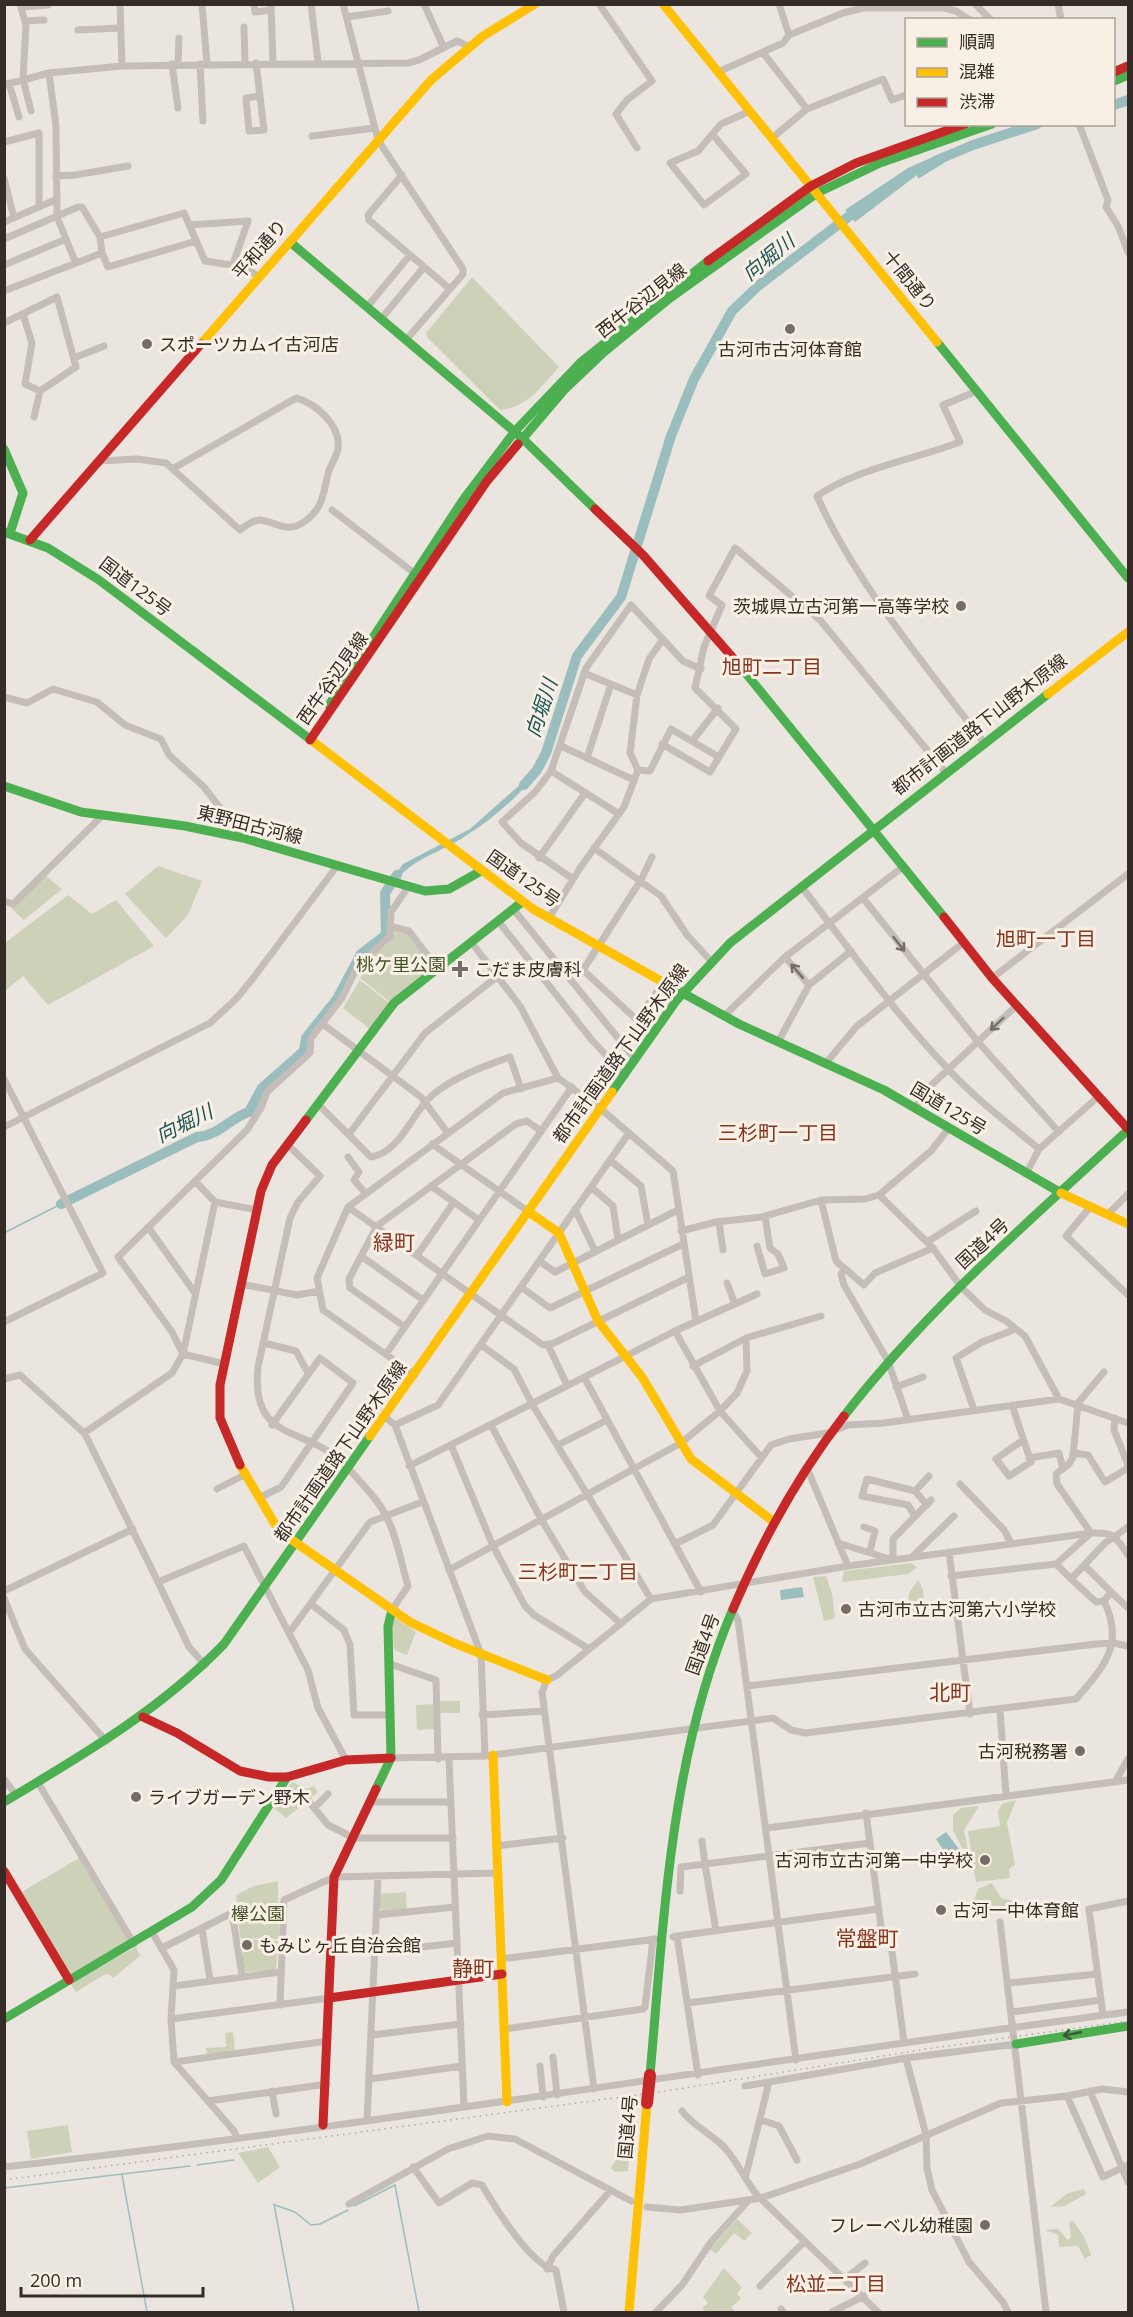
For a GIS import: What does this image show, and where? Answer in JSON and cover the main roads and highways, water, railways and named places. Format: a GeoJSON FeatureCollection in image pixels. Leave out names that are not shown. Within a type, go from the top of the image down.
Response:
{"type":"FeatureCollection","features":[{"type":"Feature","properties":{"kind":"main road","name":"平和通り"},"geometry":{"type":"LineString","coordinates":[[30,540],[290,242],[376,134],[468,46],[504,21],[535,4]]}},
{"type":"Feature","properties":{"kind":"main road","name":"十間通り"},"geometry":{"type":"LineString","coordinates":[[663,4],[1128,578]]}},
{"type":"Feature","properties":{"kind":"main road","name":"西牛谷辺見線"},"geometry":{"type":"LineString","coordinates":[[310,740],[380,642],[463,500],[559,383],[606,340],[682,279],[814,190],[856,163],[958,126]]}},
{"type":"Feature","properties":{"kind":"main road","name":"西牛谷辺見線"},"geometry":{"type":"LineString","coordinates":[[814,190],[880,163],[986,126]]}},
{"type":"Feature","properties":{"kind":"main road"},"geometry":{"type":"LineString","coordinates":[[290,242],[518,434],[643,555],[710,630],[874,828],[992,978],[1128,1130]]}},
{"type":"Feature","properties":{"kind":"main road"},"geometry":{"type":"LineString","coordinates":[[4,449],[23,493],[6,533]]}},
{"type":"Feature","properties":{"kind":"main road","name":"国道125号"},"geometry":{"type":"LineString","coordinates":[[6,533],[30,540],[67,558],[99,580],[481,871],[518,906],[549,918],[723,1016],[826,1063],[915,1108],[1061,1193]]}},
{"type":"Feature","properties":{"kind":"main road","name":"都市計画道路下山野木原線"},"geometry":{"type":"LineString","coordinates":[[10,1798],[143,1718],[205,1665],[275,1575],[349,1469],[390,1421],[415,1375],[472,1293],[682,993],[711,961],[874,828],[1128,632]]}},
{"type":"Feature","properties":{"kind":"main road","name":"東野田古河線"},"geometry":{"type":"LineString","coordinates":[[4,786],[64,807],[103,815],[185,826],[243,838],[406,886],[440,891],[458,886],[481,871]]}},
{"type":"Feature","properties":{"kind":"main road"},"geometry":{"type":"LineString","coordinates":[[518,906],[394,1003],[287,1144],[268,1173],[257,1210],[220,1385],[219,1415],[246,1474],[273,1524],[296,1544],[392,1610],[429,1632],[547,1680]]}},
{"type":"Feature","properties":{"kind":"main road","name":"国道4号"},"geometry":{"type":"LineString","coordinates":[[629,2313],[647,2103],[676,1825],[694,1727],[715,1656],[733,1611],[774,1522],[807,1468],[888,1361],[961,1287],[1128,1130]]}},
{"type":"Feature","properties":{"kind":"main road"},"geometry":{"type":"LineString","coordinates":[[1061,1193],[1128,1224]]}},
{"type":"Feature","properties":{"kind":"main road"},"geometry":{"type":"LineString","coordinates":[[529,1212],[559,1233],[598,1320],[646,1383],[681,1443],[699,1467],[774,1522]]}},
{"type":"Feature","properties":{"kind":"main road"},"geometry":{"type":"LineString","coordinates":[[323,2125],[327,2084],[334,1877],[391,1758],[388,1626],[392,1610]]}},
{"type":"Feature","properties":{"kind":"main road"},"geometry":{"type":"LineString","coordinates":[[143,1718],[177,1732],[240,1771],[269,1778],[287,1777],[346,1760],[391,1758]]}},
{"type":"Feature","properties":{"kind":"main road"},"geometry":{"type":"LineString","coordinates":[[489,1756],[496,1846],[507,2102]]}},
{"type":"Feature","properties":{"kind":"main road"},"geometry":{"type":"LineString","coordinates":[[4,2019],[134,1944],[192,1907],[221,1880],[287,1777]]}},
{"type":"Feature","properties":{"kind":"main road"},"geometry":{"type":"LineString","coordinates":[[4,1871],[69,1980]]}},
{"type":"Feature","properties":{"kind":"main road"},"geometry":{"type":"LineString","coordinates":[[329,1998],[502,1974]]}},
{"type":"Feature","properties":{"kind":"main road"},"geometry":{"type":"LineString","coordinates":[[1016,2044],[1128,2026]]}},
{"type":"Feature","properties":{"kind":"water"},"geometry":{"type":"Polygon","coordinates":[[[944,152],[948,155],[944,163],[918,179],[917,175],[855,222],[845,210],[908,168],[944,152]]]}},
{"type":"Feature","properties":{"kind":"water"},"geometry":{"type":"Polygon","coordinates":[[[531,775],[534,778],[485,823],[417,862],[392,886],[388,884],[403,864],[470,829],[531,775]]]}},
{"type":"Feature","properties":{"kind":"water"},"geometry":{"type":"Polygon","coordinates":[[[802,1587],[804,1597],[781,1600],[780,1590],[802,1587]]]}},
{"type":"Feature","properties":{"kind":"water"},"geometry":{"type":"Polygon","coordinates":[[[946,1832],[959,1849],[948,1857],[936,1839],[946,1832]]]}},
{"type":"Feature","properties":{"kind":"waterway","name":"向堀川"},"geometry":{"type":"LineString","coordinates":[[1115,105],[1128,100]]}},
{"type":"Feature","properties":{"kind":"waterway","name":"向堀川"},"geometry":{"type":"LineString","coordinates":[[935,161],[973,145],[1031,126]]}},
{"type":"Feature","properties":{"kind":"waterway","name":"向堀川"},"geometry":{"type":"LineString","coordinates":[[524,785],[537,770],[546,753],[577,656],[621,597],[671,436],[694,379],[732,311],[758,286],[861,207]]}},
{"type":"Feature","properties":{"kind":"waterway","name":"向堀川"},"geometry":{"type":"LineString","coordinates":[[61,1204],[197,1137],[211,1134],[249,1112],[262,1088],[304,1051],[306,1038],[337,999],[361,954],[386,935],[385,893],[397,875]]}},
{"type":"Feature","properties":{"kind":"waterway","name":"向堀川"},"geometry":{"type":"LineString","coordinates":[[4,1233],[61,1204]]}},
{"type":"Feature","properties":{"kind":"waterway"},"geometry":{"type":"LineString","coordinates":[[197,2165],[234,2160]]}},
{"type":"Feature","properties":{"kind":"waterway"},"geometry":{"type":"LineString","coordinates":[[4,2188],[190,2166]]}},
{"type":"Feature","properties":{"kind":"waterway"},"geometry":{"type":"LineString","coordinates":[[122,2175],[147,2312]]}},
{"type":"Feature","properties":{"kind":"waterway"},"geometry":{"type":"LineString","coordinates":[[354,2206],[395,2185],[419,2312]]}},
{"type":"Feature","properties":{"kind":"waterway"},"geometry":{"type":"LineString","coordinates":[[274,2204],[294,2312]]}},
{"type":"Feature","properties":{"kind":"waterway"},"geometry":{"type":"LineString","coordinates":[[275,2205],[295,2212],[311,2225],[320,2224],[348,2210]]}},
{"type":"Feature","properties":{"kind":"railway"},"geometry":{"type":"LineString","coordinates":[[4,2180],[666,2091],[933,2048],[1128,2021]]}},
{"type":"Feature","properties":{"kind":"place","name":"古河市古河体育館"},"geometry":{"type":"Point","coordinates":[790,329]}},
{"type":"Feature","properties":{"kind":"place","name":"スポーツカムイ古河店"},"geometry":{"type":"Point","coordinates":[147,344]}},
{"type":"Feature","properties":{"kind":"place","name":"茨城県立古河第一高等学校"},"geometry":{"type":"Point","coordinates":[961,606]}},
{"type":"Feature","properties":{"kind":"place","name":"こだま皮膚科"},"geometry":{"type":"Point","coordinates":[460,969]}},
{"type":"Feature","properties":{"kind":"place","name":"古河市立古河第六小学校"},"geometry":{"type":"Point","coordinates":[846,1609]}},
{"type":"Feature","properties":{"kind":"place","name":"古河税務署"},"geometry":{"type":"Point","coordinates":[1080,1751]}},
{"type":"Feature","properties":{"kind":"place","name":"ライブガーデン野木"},"geometry":{"type":"Point","coordinates":[136,1797]}},
{"type":"Feature","properties":{"kind":"place","name":"古河市立古河第一中学校"},"geometry":{"type":"Point","coordinates":[985,1860]}},
{"type":"Feature","properties":{"kind":"place","name":"古河一中体育館"},"geometry":{"type":"Point","coordinates":[941,1910]}},
{"type":"Feature","properties":{"kind":"place","name":"もみじヶ丘自治会館"},"geometry":{"type":"Point","coordinates":[247,1945]}},
{"type":"Feature","properties":{"kind":"place","name":"フレーベル幼稚園"},"geometry":{"type":"Point","coordinates":[985,2225]}},
{"type":"Feature","properties":{"kind":"district","name":"旭町二丁目"},"geometry":{"type":"Point","coordinates":[772,666]}},
{"type":"Feature","properties":{"kind":"district","name":"旭町一丁目"},"geometry":{"type":"Point","coordinates":[1046,938]}},
{"type":"Feature","properties":{"kind":"district","name":"三杉町一丁目"},"geometry":{"type":"Point","coordinates":[778,1132]}},
{"type":"Feature","properties":{"kind":"district","name":"緑町"},"geometry":{"type":"Point","coordinates":[394,1242]}},
{"type":"Feature","properties":{"kind":"district","name":"三杉町二丁目"},"geometry":{"type":"Point","coordinates":[578,1571]}},
{"type":"Feature","properties":{"kind":"district","name":"北町"},"geometry":{"type":"Point","coordinates":[950,1692]}},
{"type":"Feature","properties":{"kind":"district","name":"常盤町"},"geometry":{"type":"Point","coordinates":[867,1938]}},
{"type":"Feature","properties":{"kind":"district","name":"静町"},"geometry":{"type":"Point","coordinates":[473,1968]}},
{"type":"Feature","properties":{"kind":"district","name":"松並二丁目"},"geometry":{"type":"Point","coordinates":[836,2283]}},
{"type":"Feature","properties":{"kind":"park label","name":"桃ケ里公園"},"geometry":{"type":"Point","coordinates":[401,964]}},
{"type":"Feature","properties":{"kind":"park label","name":"欅公園"},"geometry":{"type":"Point","coordinates":[258,1913]}}]}
